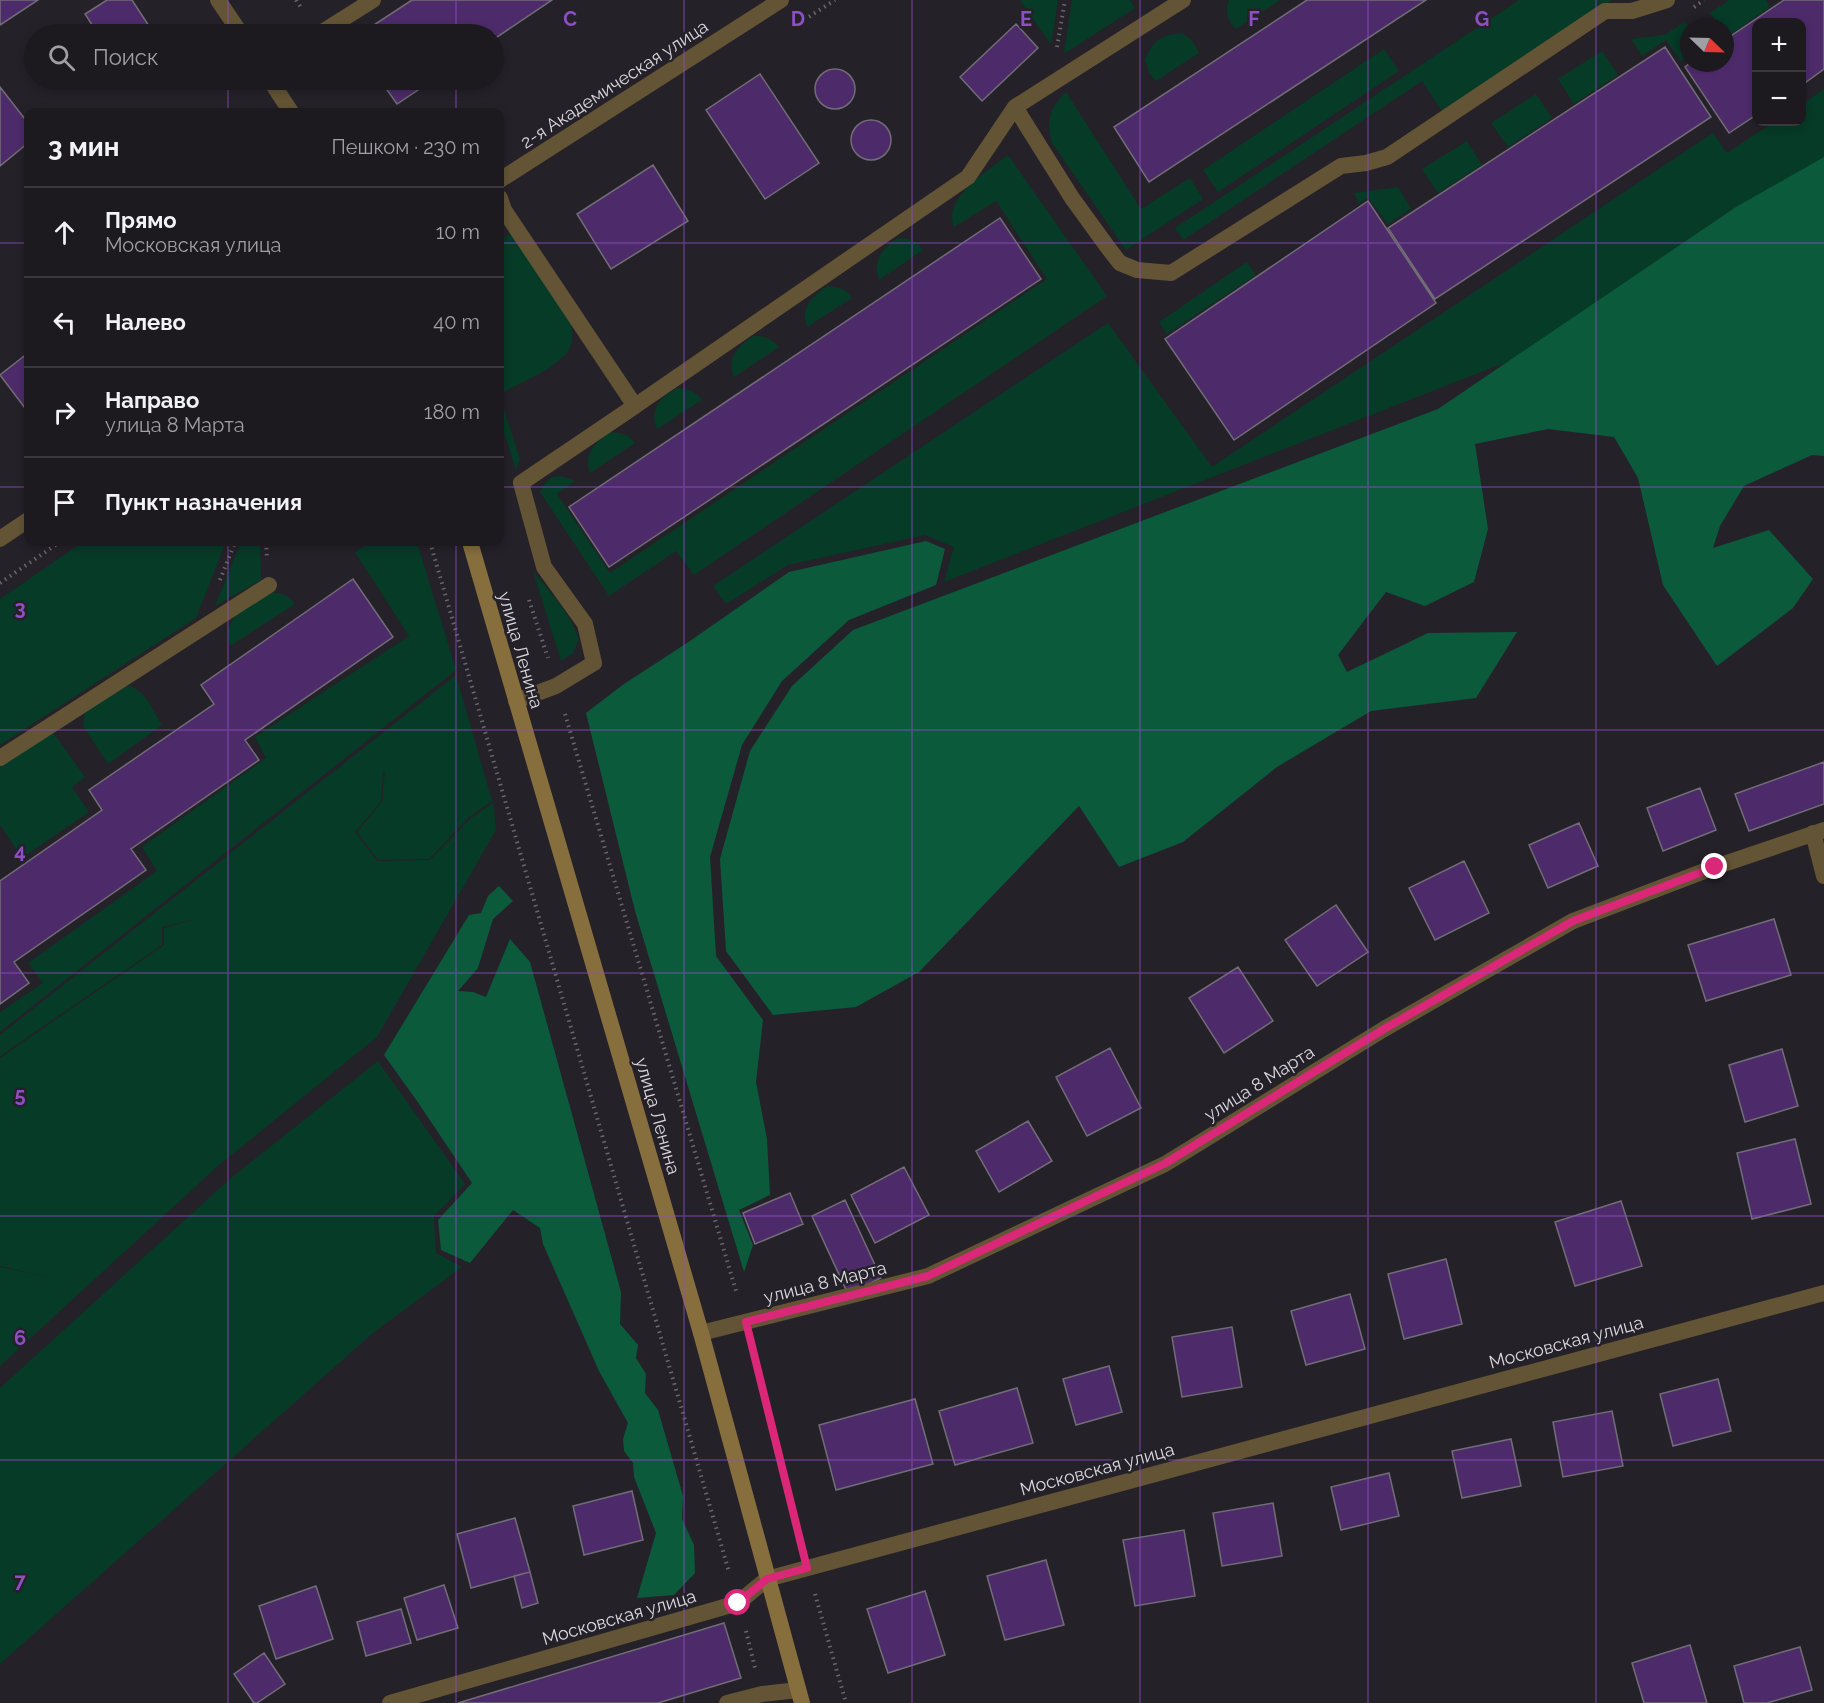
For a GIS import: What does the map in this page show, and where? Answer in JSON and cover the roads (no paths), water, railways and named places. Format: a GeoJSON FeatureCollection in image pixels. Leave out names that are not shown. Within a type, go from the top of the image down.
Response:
{"type":"FeatureCollection","features":[{"type":"Feature","properties":{"kind":"main road","name":"улица Ленина"},"geometry":{"type":"LineString","coordinates":[[471,546],[701,1333],[800,1696]]}},
{"type":"Feature","properties":{"kind":"street"},"geometry":{"type":"LineString","coordinates":[[218,0],[234,24]]}},
{"type":"Feature","properties":{"kind":"street"},"geometry":{"type":"LineString","coordinates":[[335,24],[373,0]]}},
{"type":"Feature","properties":{"kind":"street","name":"2-я Академическая улица"},"geometry":{"type":"LineString","coordinates":[[504,177],[781,0]]}},
{"type":"Feature","properties":{"kind":"street"},"geometry":{"type":"LineString","coordinates":[[516,701],[556,686],[594,663],[585,624],[544,567],[521,483],[968,177],[1015,107],[1183,0]]}},
{"type":"Feature","properties":{"kind":"street"},"geometry":{"type":"LineString","coordinates":[[1015,107],[1072,198],[1120,263],[1137,270],[1171,273],[1341,166],[1388,158],[1605,11],[1632,10],[1667,0]]}},
{"type":"Feature","properties":{"kind":"street"},"geometry":{"type":"LineString","coordinates":[[277,90],[288,108]]}},
{"type":"Feature","properties":{"kind":"street"},"geometry":{"type":"LineString","coordinates":[[504,206],[511,220],[635,406]]}},
{"type":"Feature","properties":{"kind":"street"},"geometry":{"type":"LineString","coordinates":[[0,539],[24,523]]}},
{"type":"Feature","properties":{"kind":"street"},"geometry":{"type":"LineString","coordinates":[[0,758],[269,585]]}},
{"type":"Feature","properties":{"kind":"street"},"geometry":{"type":"LineString","coordinates":[[1818,832],[1824,876]]}},
{"type":"Feature","properties":{"kind":"street","name":"улица 8 Марта"},"geometry":{"type":"LineString","coordinates":[[701,1333],[928,1276],[1164,1164],[1384,1029],[1573,921],[1715,867],[1818,832]]}},
{"type":"Feature","properties":{"kind":"street","name":"Московская улица"},"geometry":{"type":"LineString","coordinates":[[390,1703],[738,1603],[767,1579],[1824,1293]]}},
{"type":"Feature","properties":{"kind":"street"},"geometry":{"type":"LineString","coordinates":[[727,1703],[762,1694],[800,1696]]}}]}
